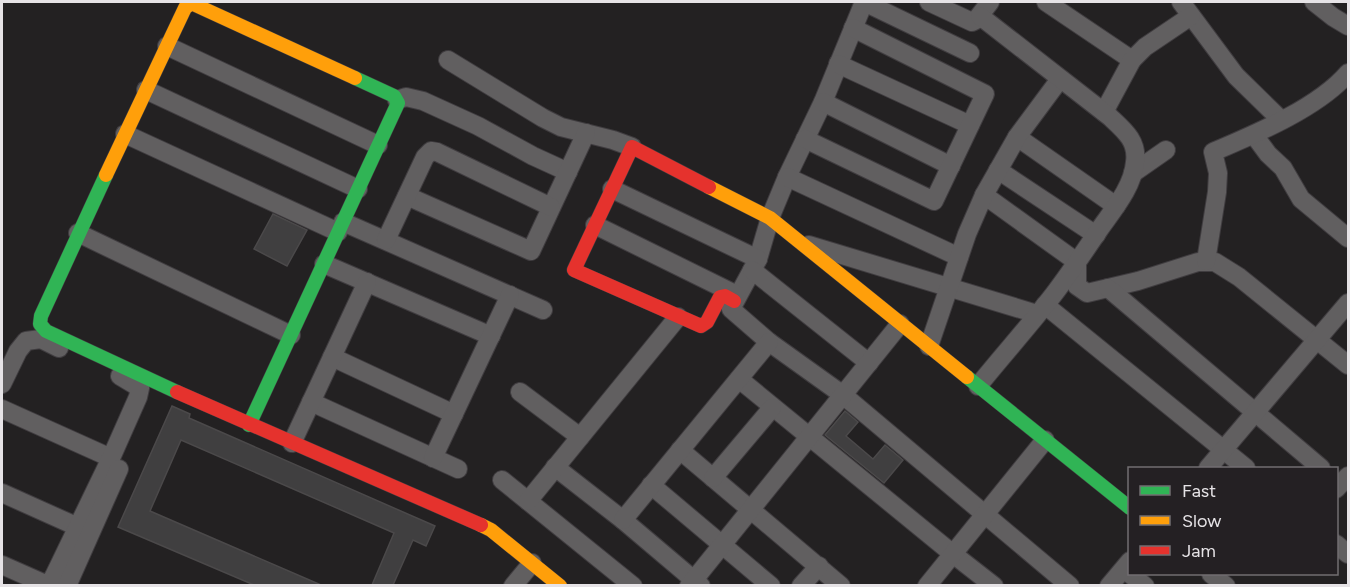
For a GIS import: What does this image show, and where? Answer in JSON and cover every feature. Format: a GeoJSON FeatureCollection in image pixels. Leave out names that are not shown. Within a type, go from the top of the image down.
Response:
{"type":"FeatureCollection","features":[{"type":"Feature","properties":{"kind":"street"},"geometry":{"type":"LineString","coordinates":[[970,54],[864,2],[823,102],[787,177],[755,265],[731,306],[731,311],[769,342],[843,395],[1070,585]]}},
{"type":"Feature","properties":{"kind":"street"},"geometry":{"type":"LineString","coordinates":[[929,2],[968,21],[976,20],[985,9],[1060,79],[1104,112],[1129,135],[1135,145],[1136,161],[1133,173],[1116,206],[1041,309],[978,386]]}},
{"type":"Feature","properties":{"kind":"street"},"geometry":{"type":"LineString","coordinates":[[1046,2],[1132,60]]}},
{"type":"Feature","properties":{"kind":"street"},"geometry":{"type":"LineString","coordinates":[[1314,2],[1348,26]]}},
{"type":"Feature","properties":{"kind":"street"},"geometry":{"type":"LineString","coordinates":[[397,100],[191,3],[186,8],[167,46],[78,233],[41,316],[40,324],[46,331],[157,383],[292,444],[473,520],[491,530],[560,585]]}},
{"type":"Feature","properties":{"kind":"street"},"geometry":{"type":"LineString","coordinates":[[1104,112],[1132,60],[1186,9],[1236,76],[1281,120]]}},
{"type":"Feature","properties":{"kind":"street"},"geometry":{"type":"LineString","coordinates":[[805,139],[934,201],[985,94],[853,28]]}},
{"type":"Feature","properties":{"kind":"street"},"geometry":{"type":"LineString","coordinates":[[167,46],[378,145]]}},
{"type":"Feature","properties":{"kind":"street"},"geometry":{"type":"LineString","coordinates":[[448,60],[561,127],[632,147],[770,219],[1128,506]]}},
{"type":"Feature","properties":{"kind":"street"},"geometry":{"type":"LineString","coordinates":[[838,64],[970,125]]}},
{"type":"Feature","properties":{"kind":"street"},"geometry":{"type":"LineString","coordinates":[[1206,261],[1217,192],[1218,173],[1213,152],[1254,135],[1281,120],[1318,98],[1348,73]]}},
{"type":"Feature","properties":{"kind":"street"},"geometry":{"type":"LineString","coordinates":[[929,346],[973,218],[984,195],[1017,137],[1060,79]]}},
{"type":"Feature","properties":{"kind":"street"},"geometry":{"type":"LineString","coordinates":[[146,90],[358,189]]}},
{"type":"Feature","properties":{"kind":"street"},"geometry":{"type":"LineString","coordinates":[[397,100],[406,97],[423,100],[568,172]]}},
{"type":"Feature","properties":{"kind":"street"},"geometry":{"type":"LineString","coordinates":[[249,424],[397,107],[397,100]]}},
{"type":"Feature","properties":{"kind":"street"},"geometry":{"type":"LineString","coordinates":[[823,102],[951,166]]}},
{"type":"Feature","properties":{"kind":"street"},"geometry":{"type":"LineString","coordinates":[[407,196],[531,251],[586,133]]}},
{"type":"Feature","properties":{"kind":"street"},"geometry":{"type":"LineString","coordinates":[[125,134],[341,227],[386,240],[543,310]]}},
{"type":"Feature","properties":{"kind":"street"},"geometry":{"type":"LineString","coordinates":[[1254,135],[1268,154],[1283,168],[1301,199],[1348,238]]}},
{"type":"Feature","properties":{"kind":"street"},"geometry":{"type":"LineString","coordinates":[[1017,137],[1116,206]]}},
{"type":"Feature","properties":{"kind":"street"},"geometry":{"type":"LineString","coordinates":[[632,147],[574,270],[697,325],[704,325],[720,297],[736,298]]}},
{"type":"Feature","properties":{"kind":"street"},"geometry":{"type":"LineString","coordinates":[[1133,173],[1166,150]]}},
{"type":"Feature","properties":{"kind":"street"},"geometry":{"type":"LineString","coordinates":[[386,240],[425,157],[431,151],[551,207]]}},
{"type":"Feature","properties":{"kind":"street"},"geometry":{"type":"LineString","coordinates":[[998,170],[1096,235]]}},
{"type":"Feature","properties":{"kind":"street"},"geometry":{"type":"LineString","coordinates":[[787,177],[959,257]]}},
{"type":"Feature","properties":{"kind":"street"},"geometry":{"type":"LineString","coordinates":[[612,189],[755,265],[869,363]]}},
{"type":"Feature","properties":{"kind":"street"},"geometry":{"type":"LineString","coordinates":[[984,195],[1077,262]]}},
{"type":"Feature","properties":{"kind":"street"},"geometry":{"type":"LineString","coordinates":[[595,225],[736,298]]}},
{"type":"Feature","properties":{"kind":"street"},"geometry":{"type":"LineString","coordinates":[[78,233],[291,335]]}},
{"type":"Feature","properties":{"kind":"street"},"geometry":{"type":"LineString","coordinates":[[798,242],[949,286],[1041,309],[1245,467]]}},
{"type":"Feature","properties":{"kind":"street"},"geometry":{"type":"LineString","coordinates":[[1077,262],[1077,286],[1087,293],[1206,261],[1215,262],[1229,270],[1348,365]]}},
{"type":"Feature","properties":{"kind":"street"},"geometry":{"type":"LineString","coordinates":[[324,264],[490,336]]}},
{"type":"Feature","properties":{"kind":"street"},"geometry":{"type":"LineString","coordinates":[[292,444],[367,282]]}},
{"type":"Feature","properties":{"kind":"street"},"geometry":{"type":"LineString","coordinates":[[1108,288],[1320,467]]}},
{"type":"Feature","properties":{"kind":"street"},"geometry":{"type":"LineString","coordinates":[[433,458],[510,295]]}},
{"type":"Feature","properties":{"kind":"street"},"geometry":{"type":"LineString","coordinates":[[1209,467],[1348,303]]}},
{"type":"Feature","properties":{"kind":"street"},"geometry":{"type":"LineString","coordinates":[[528,501],[678,317]]}},
{"type":"Feature","properties":{"kind":"street"},"geometry":{"type":"LineString","coordinates":[[555,467],[623,520],[695,584],[722,544],[900,324]]}},
{"type":"Feature","properties":{"kind":"street"},"geometry":{"type":"LineString","coordinates":[[2,384],[22,345],[26,341],[41,339],[133,382],[140,388],[111,458],[50,583],[39,582],[2,564]]}},
{"type":"Feature","properties":{"kind":"street"},"geometry":{"type":"LineString","coordinates":[[623,520],[769,342]]}},
{"type":"Feature","properties":{"kind":"street"},"geometry":{"type":"LineString","coordinates":[[332,357],[454,414]]}},
{"type":"Feature","properties":{"kind":"street"},"geometry":{"type":"LineString","coordinates":[[739,380],[994,585]]}},
{"type":"Feature","properties":{"kind":"street"},"geometry":{"type":"LineString","coordinates":[[67,585],[157,383]]}},
{"type":"Feature","properties":{"kind":"street"},"geometry":{"type":"LineString","coordinates":[[520,392],[580,437]]}},
{"type":"Feature","properties":{"kind":"street"},"geometry":{"type":"LineString","coordinates":[[311,402],[458,469]]}},
{"type":"Feature","properties":{"kind":"street"},"geometry":{"type":"LineString","coordinates":[[713,478],[772,408]]}},
{"type":"Feature","properties":{"kind":"street"},"geometry":{"type":"LineString","coordinates":[[2,409],[111,458]]}},
{"type":"Feature","properties":{"kind":"street"},"geometry":{"type":"LineString","coordinates":[[927,585],[1045,440]]}},
{"type":"Feature","properties":{"kind":"street"},"geometry":{"type":"LineString","coordinates":[[680,450],[841,585]]}},
{"type":"Feature","properties":{"kind":"street"},"geometry":{"type":"LineString","coordinates":[[502,480],[633,585]]}},
{"type":"Feature","properties":{"kind":"street"},"geometry":{"type":"LineString","coordinates":[[651,485],[771,585]]}},
{"type":"Feature","properties":{"kind":"street"},"geometry":{"type":"LineString","coordinates":[[2,493],[78,527]]}},
{"type":"Feature","properties":{"kind":"street"},"geometry":{"type":"LineString","coordinates":[[513,585],[532,563]]}},
{"type":"Feature","properties":{"kind":"street"},"geometry":{"type":"LineString","coordinates":[[801,585],[819,566]]}},
{"type":"Feature","properties":{"kind":"street"},"geometry":{"type":"LineString","coordinates":[[1108,585],[1128,569]]}},
{"type":"Feature","properties":{"kind":"street"},"geometry":{"type":"LineString","coordinates":[[1214,575],[1226,585]]}},
{"type":"Feature","properties":{"kind":"building"},"geometry":{"type":"Polygon","coordinates":[[[273,214],[307,230],[287,266],[254,249],[273,214]]]}},
{"type":"Feature","properties":{"kind":"building"},"geometry":{"type":"Polygon","coordinates":[[[172,406],[190,414],[189,418],[435,526],[426,546],[413,540],[393,585],[372,585],[394,533],[181,440],[150,511],[321,585],[254,585],[118,527],[172,406]]]}},
{"type":"Feature","properties":{"kind":"building"},"geometry":{"type":"Polygon","coordinates":[[[845,411],[858,422],[846,436],[873,459],[885,445],[903,460],[884,483],[825,435],[845,411]]]}},
{"type":"Feature","properties":{"kind":"traffic: fast"},"geometry":{"type":"LineString","coordinates":[[249,425],[398,103],[394,96],[355,78]]}},
{"type":"Feature","properties":{"kind":"traffic: fast"},"geometry":{"type":"LineString","coordinates":[[106,175],[41,316],[40,324],[46,331],[177,392]]}},
{"type":"Feature","properties":{"kind":"traffic: fast"},"geometry":{"type":"LineString","coordinates":[[967,377],[1128,506]]}},
{"type":"Feature","properties":{"kind":"traffic: slow"},"geometry":{"type":"LineString","coordinates":[[106,175],[185,8],[191,3],[355,78]]}},
{"type":"Feature","properties":{"kind":"traffic: slow"},"geometry":{"type":"LineString","coordinates":[[709,187],[770,218],[967,377]]}},
{"type":"Feature","properties":{"kind":"traffic: slow"},"geometry":{"type":"LineString","coordinates":[[481,525],[491,530],[560,586]]}},
{"type":"Feature","properties":{"kind":"traffic: jam"},"geometry":{"type":"LineString","coordinates":[[709,187],[632,147],[574,270],[701,326],[707,322],[720,297],[725,296],[734,301]]}},
{"type":"Feature","properties":{"kind":"traffic: jam"},"geometry":{"type":"LineString","coordinates":[[177,392],[481,525]]}}]}
